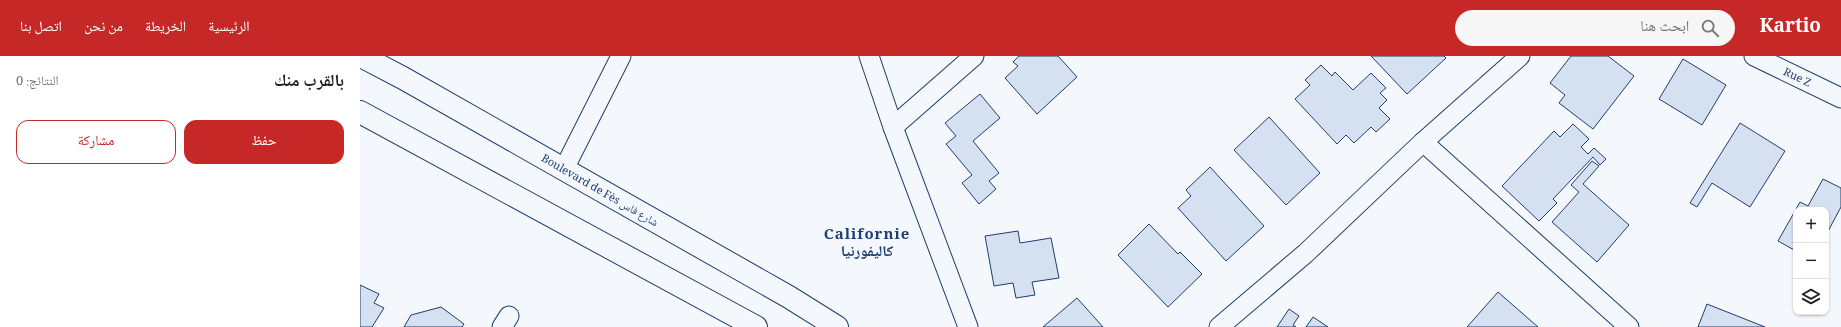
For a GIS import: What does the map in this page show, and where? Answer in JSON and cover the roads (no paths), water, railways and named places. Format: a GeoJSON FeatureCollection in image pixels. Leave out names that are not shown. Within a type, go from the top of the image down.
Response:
{"type":"FeatureCollection","features":[{"type":"Feature","properties":{"kind":"main road","name":"Boulevard de Fès شارع فاس"},"geometry":{"type":"LineString","coordinates":[[361,56],[403,78],[789,297],[837,327]]}},
{"type":"Feature","properties":{"kind":"main road"},"geometry":{"type":"LineString","coordinates":[[360,112],[756,327]]}},
{"type":"Feature","properties":{"kind":"street"},"geometry":{"type":"LineString","coordinates":[[564,169],[621,56]]}},
{"type":"Feature","properties":{"kind":"street"},"geometry":{"type":"LineString","coordinates":[[869,56],[893,127],[968,327]]}},
{"type":"Feature","properties":{"kind":"street"},"geometry":{"type":"LineString","coordinates":[[893,127],[974,56]]}},
{"type":"Feature","properties":{"kind":"street"},"geometry":{"type":"LineString","coordinates":[[1219,327],[1306,253],[1423,142],[1520,56]]}},
{"type":"Feature","properties":{"kind":"street","name":"Rue Z"},"geometry":{"type":"LineString","coordinates":[[1754,56],[1841,98]]}},
{"type":"Feature","properties":{"kind":"street"},"geometry":{"type":"LineString","coordinates":[[1423,142],[1629,327]]}},
{"type":"Feature","properties":{"kind":"district","name":"Californie كاليفورنيا"},"geometry":{"type":"Point","coordinates":[867,242]}}]}
